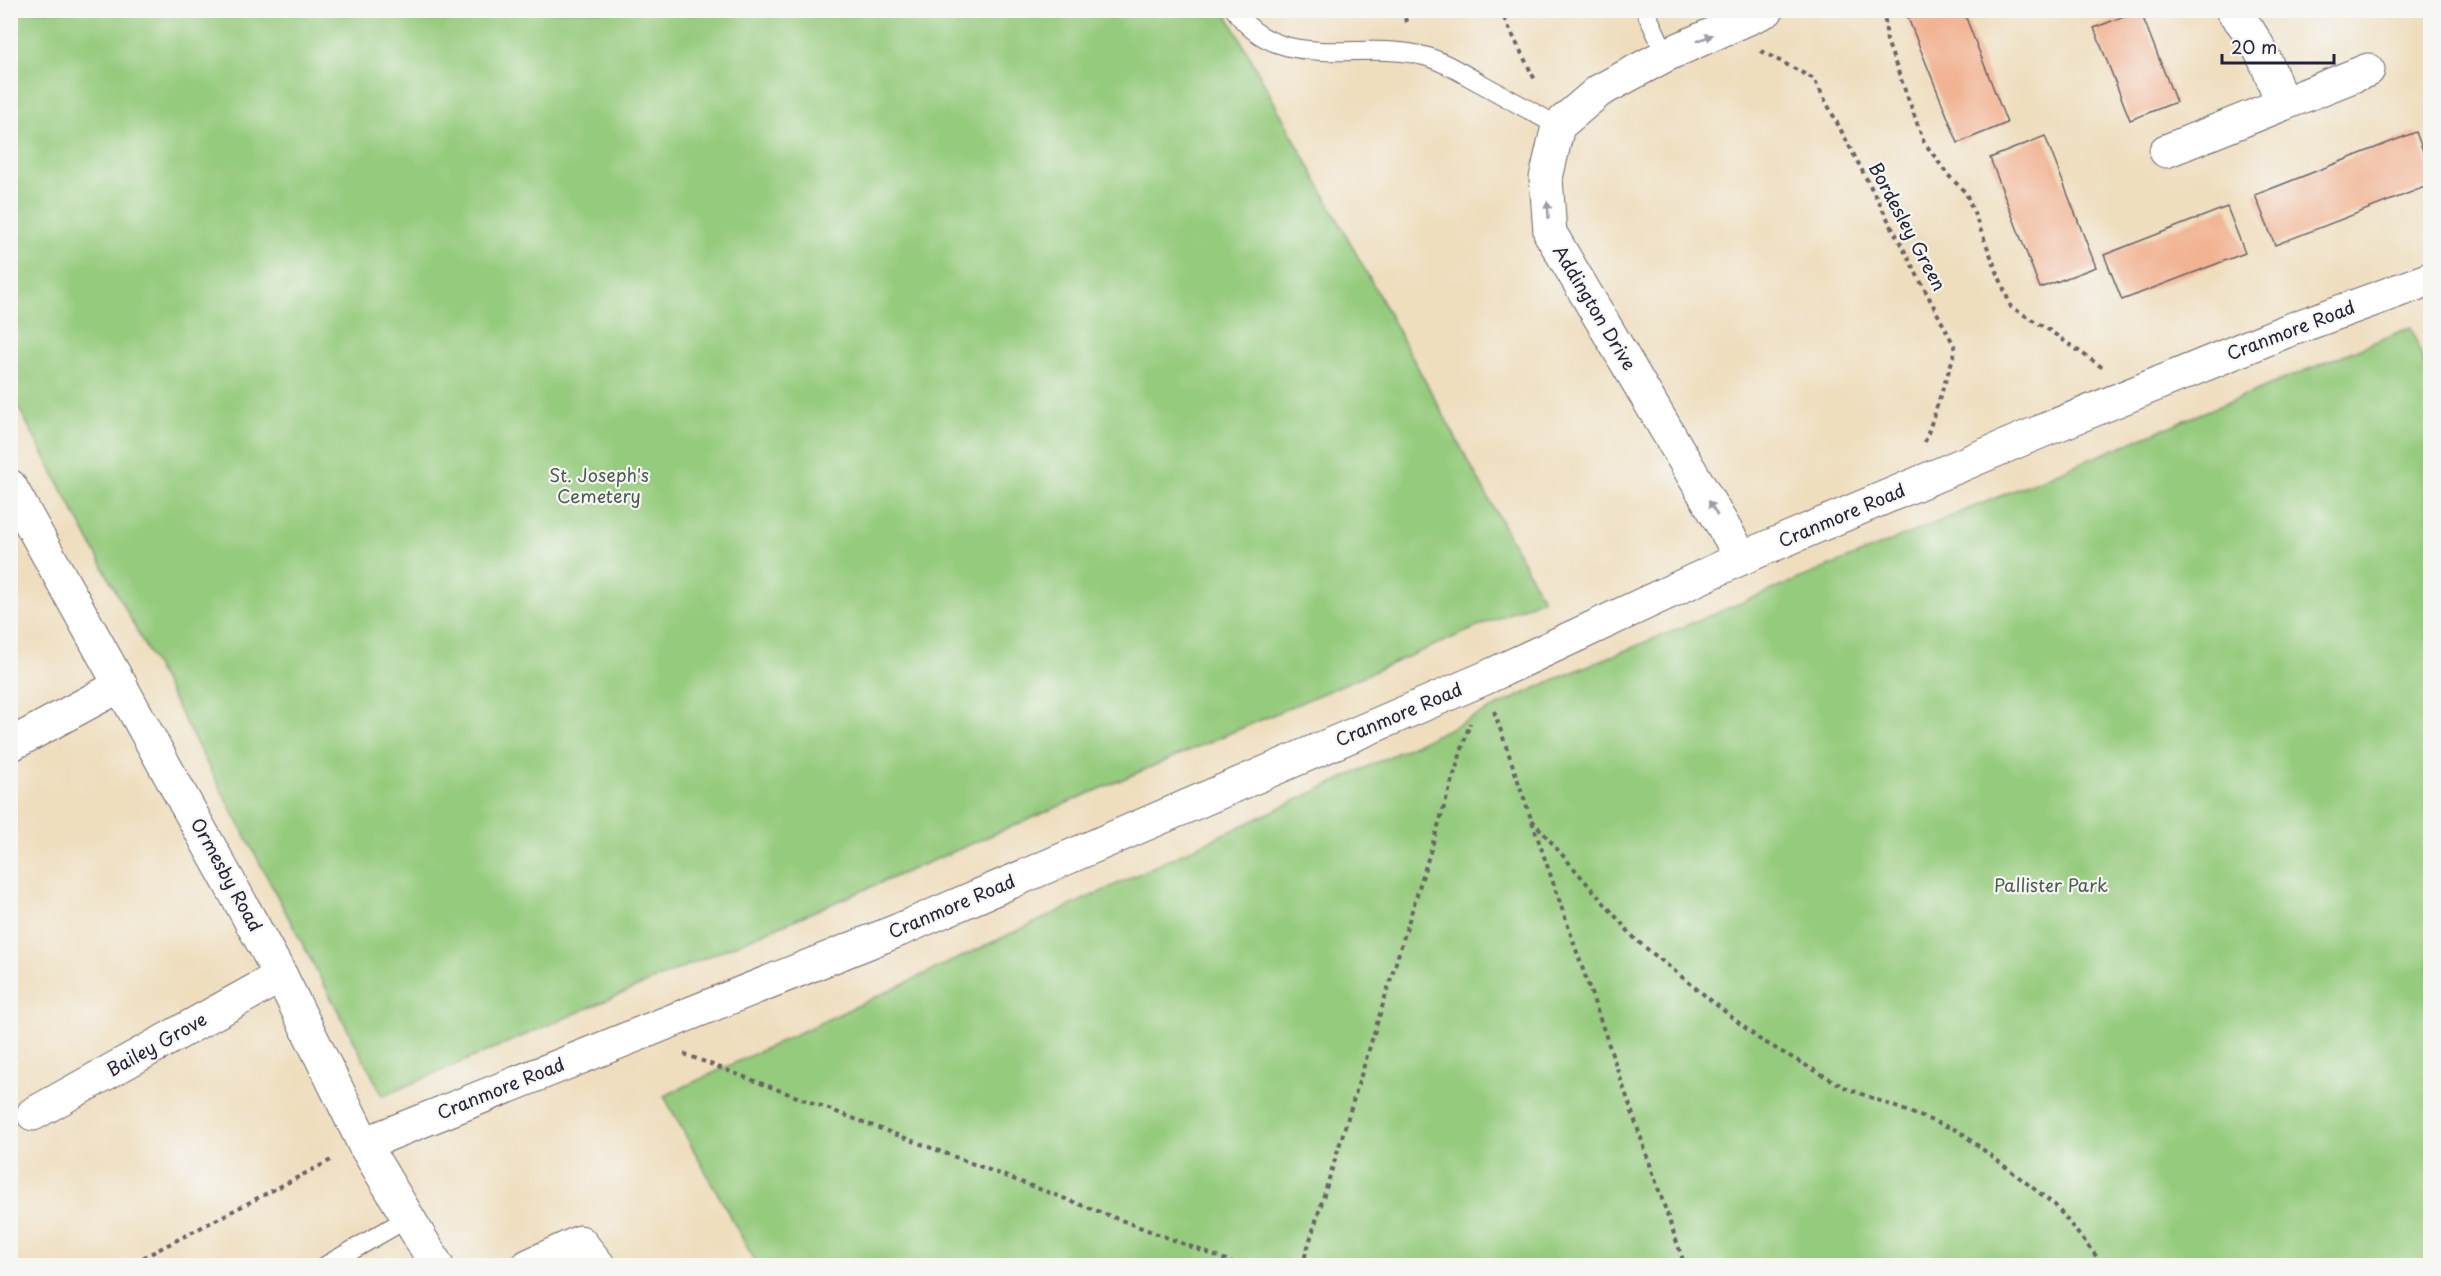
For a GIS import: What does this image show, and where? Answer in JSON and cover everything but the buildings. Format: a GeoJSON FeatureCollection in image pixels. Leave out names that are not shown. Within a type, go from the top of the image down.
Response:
{"type":"FeatureCollection","features":[{"type":"Feature","properties":{"kind":"street"},"geometry":{"type":"LineString","coordinates":[[1558,126],[1599,91],[1666,55],[1767,10]]}},
{"type":"Feature","properties":{"kind":"street"},"geometry":{"type":"LineString","coordinates":[[2232,10],[2247,26],[2267,60],[2282,104]]}},
{"type":"Feature","properties":{"kind":"street"},"geometry":{"type":"LineString","coordinates":[[2166,151],[2368,70]]}},
{"type":"Feature","properties":{"kind":"street","name":"Addington Drive"},"geometry":{"type":"LineString","coordinates":[[1558,126],[1546,178],[1550,233],[1742,558]]}},
{"type":"Feature","properties":{"kind":"street","name":"Cranmore Road"},"geometry":{"type":"LineString","coordinates":[[363,1144],[899,930],[1483,679],[1742,558],[2284,332],[2430,279]]}},
{"type":"Feature","properties":{"kind":"street","name":"Ormesby Road"},"geometry":{"type":"LineString","coordinates":[[10,486],[281,976],[363,1144],[438,1266]]}},
{"type":"Feature","properties":{"kind":"street"},"geometry":{"type":"LineString","coordinates":[[10,745],[121,685]]}},
{"type":"Feature","properties":{"kind":"street","name":"Bailey Grove"},"geometry":{"type":"LineString","coordinates":[[33,1114],[281,976]]}},
{"type":"Feature","properties":{"kind":"street"},"geometry":{"type":"LineString","coordinates":[[528,1266],[579,1242],[598,1266]]}},
{"type":"Feature","properties":{"kind":"lane"},"geometry":{"type":"LineString","coordinates":[[1235,10],[1257,34],[1282,45],[1311,51],[1391,51],[1424,56],[1454,68],[1558,126]]}},
{"type":"Feature","properties":{"kind":"lane"},"geometry":{"type":"LineString","coordinates":[[1645,10],[1666,55]]}},
{"type":"Feature","properties":{"kind":"lane"},"geometry":{"type":"LineString","coordinates":[[325,1266],[408,1218]]}},
{"type":"Feature","properties":{"kind":"path"},"geometry":{"type":"LineString","coordinates":[[1500,10],[1558,126]]}},
{"type":"Feature","properties":{"kind":"path"},"geometry":{"type":"LineString","coordinates":[[1884,10],[1887,41],[1924,141],[1948,175],[1966,193],[2011,307],[2046,328],[2138,392]]}},
{"type":"Feature","properties":{"kind":"path","name":"Bordesley Green"},"geometry":{"type":"LineString","coordinates":[[1725,30],[1814,79],[1956,349],[1911,487]]}},
{"type":"Feature","properties":{"kind":"path"},"geometry":{"type":"LineString","coordinates":[[1483,679],[1685,1266]]}},
{"type":"Feature","properties":{"kind":"path"},"geometry":{"type":"LineString","coordinates":[[1302,1266],[1483,679]]}},
{"type":"Feature","properties":{"kind":"path"},"geometry":{"type":"LineString","coordinates":[[1532,820],[1636,940],[1759,1040],[1846,1088],[1959,1131],[2055,1205],[2104,1266]]}},
{"type":"Feature","properties":{"kind":"path"},"geometry":{"type":"LineString","coordinates":[[634,1036],[1242,1266]]}},
{"type":"Feature","properties":{"kind":"path"},"geometry":{"type":"LineString","coordinates":[[127,1266],[363,1144]]}},
{"type":"Feature","properties":{"kind":"green space","name":"St. Joseph's Cemetery"},"geometry":{"type":"Polygon","coordinates":[[[10,11],[1225,11],[1543,599],[383,1096],[11,393],[10,11]]]}},
{"type":"Feature","properties":{"kind":"green space","name":"Pallister Park"},"geometry":{"type":"Polygon","coordinates":[[[2411,327],[2430,380],[2430,1265],[757,1265],[664,1096],[1551,681],[2411,327]]]}}]}
